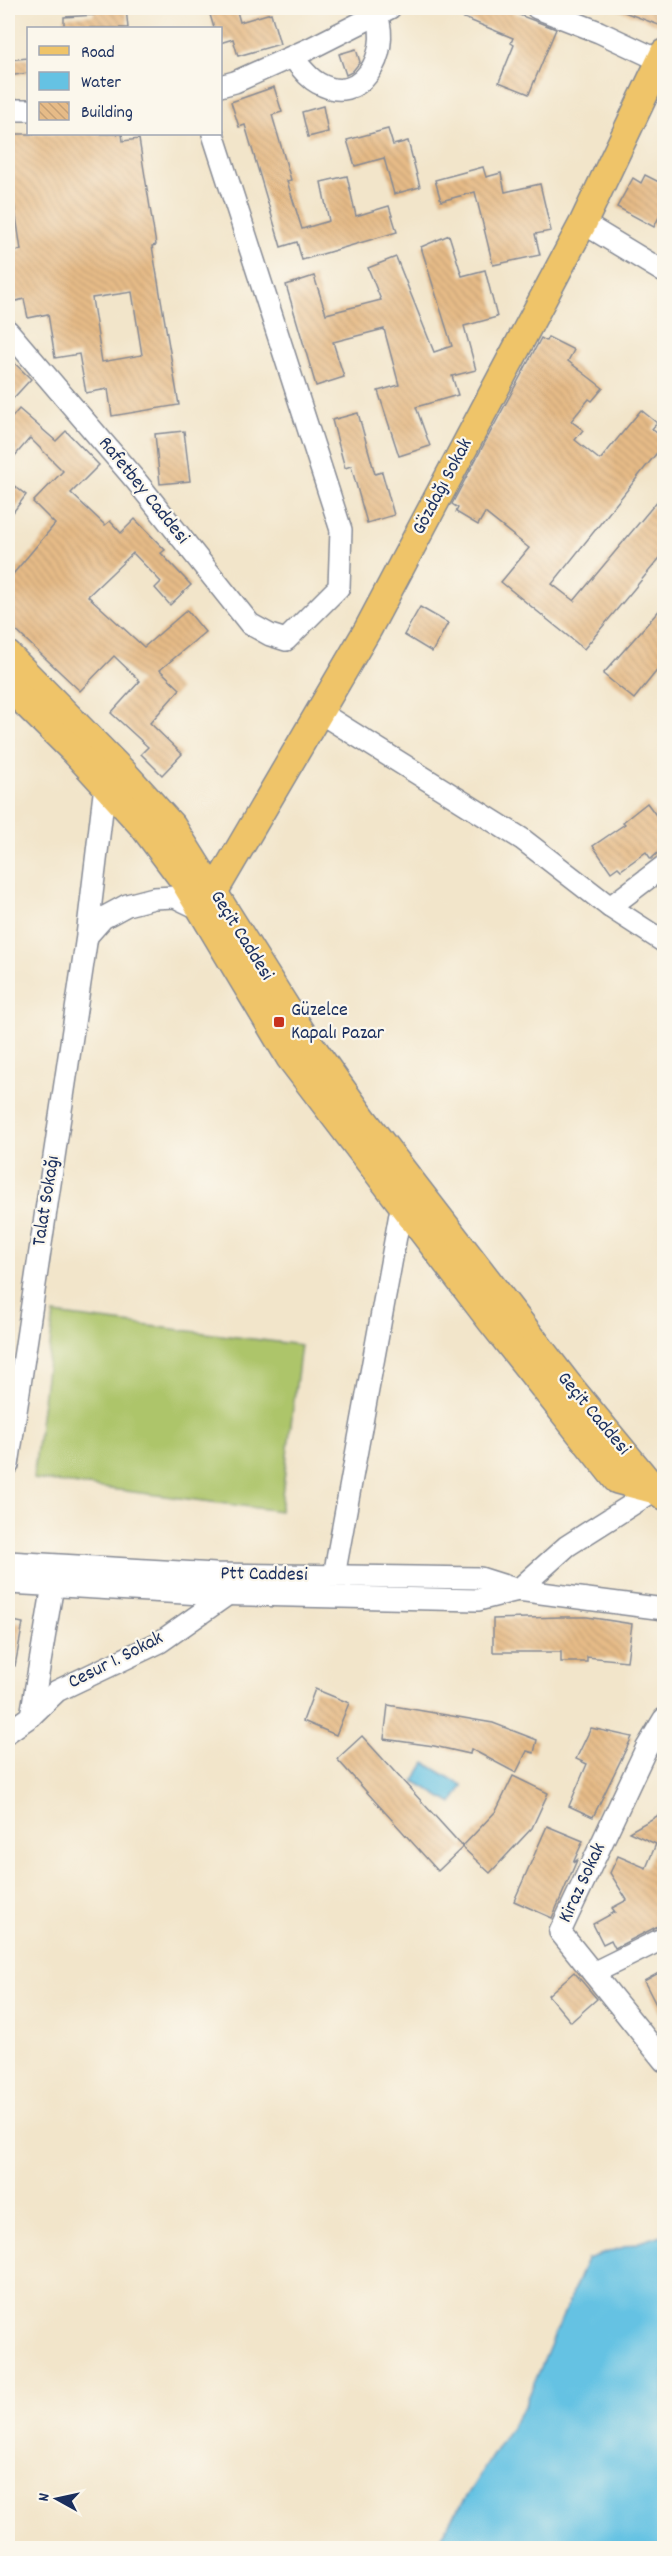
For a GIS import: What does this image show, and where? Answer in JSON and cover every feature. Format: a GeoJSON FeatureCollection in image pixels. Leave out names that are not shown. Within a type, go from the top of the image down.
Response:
{"type":"FeatureCollection","features":[{"type":"Feature","properties":{"kind":"main road","name":"Gözdağı Sokak"},"geometry":{"type":"LineString","coordinates":[[207,901],[368,628],[583,223],[663,57]]}},
{"type":"Feature","properties":{"kind":"main road","name":"Geçit Caddesi"},"geometry":{"type":"LineString","coordinates":[[8,655],[124,773],[172,826],[207,901],[290,1058],[491,1321],[618,1480],[660,1493]]}},
{"type":"Feature","properties":{"kind":"main road","name":"Geçit Caddesi"},"geometry":{"type":"LineString","coordinates":[[8,686],[75,752],[142,825],[184,881],[207,901],[363,1119],[566,1382],[660,1493]]}},
{"type":"Feature","properties":{"kind":"street"},"geometry":{"type":"LineString","coordinates":[[537,8],[663,57]]}},
{"type":"Feature","properties":{"kind":"street"},"geometry":{"type":"LineString","coordinates":[[292,57],[312,80],[328,87],[346,88],[363,81],[371,71],[379,51],[384,12]]}},
{"type":"Feature","properties":{"kind":"street"},"geometry":{"type":"LineString","coordinates":[[222,85],[292,57],[384,12]]}},
{"type":"Feature","properties":{"kind":"street"},"geometry":{"type":"LineString","coordinates":[[8,110],[27,110]]}},
{"type":"Feature","properties":{"kind":"street","name":"Rafetbey Caddesi"},"geometry":{"type":"LineString","coordinates":[[8,331],[137,482],[250,624],[270,635],[286,640],[339,587],[341,530],[213,135]]}},
{"type":"Feature","properties":{"kind":"street"},"geometry":{"type":"LineString","coordinates":[[583,223],[664,272]]}},
{"type":"Feature","properties":{"kind":"street"},"geometry":{"type":"LineString","coordinates":[[319,712],[522,839],[610,907],[664,942]]}},
{"type":"Feature","properties":{"kind":"street","name":"Talat Sokağı"},"geometry":{"type":"LineString","coordinates":[[8,1465],[87,936],[105,785]]}},
{"type":"Feature","properties":{"kind":"street"},"geometry":{"type":"LineString","coordinates":[[610,907],[664,866]]}},
{"type":"Feature","properties":{"kind":"street"},"geometry":{"type":"LineString","coordinates":[[87,936],[103,918],[127,905],[154,898],[175,897],[207,901]]}},
{"type":"Feature","properties":{"kind":"street"},"geometry":{"type":"LineString","coordinates":[[334,1576],[402,1203]]}},
{"type":"Feature","properties":{"kind":"street"},"geometry":{"type":"LineString","coordinates":[[518,1590],[567,1546],[660,1493]]}},
{"type":"Feature","properties":{"kind":"street","name":"Ptt Caddesi"},"geometry":{"type":"LineString","coordinates":[[8,1562],[215,1574],[480,1578],[518,1590],[664,1609]]}},
{"type":"Feature","properties":{"kind":"street","name":"Ptt Caddesi"},"geometry":{"type":"LineString","coordinates":[[8,1583],[227,1595],[478,1600],[518,1590]]}},
{"type":"Feature","properties":{"kind":"street"},"geometry":{"type":"LineString","coordinates":[[31,1716],[53,1585]]}},
{"type":"Feature","properties":{"kind":"street","name":"Cesur 1. Sokak"},"geometry":{"type":"LineString","coordinates":[[8,1732],[31,1716],[57,1691],[160,1641],[227,1595]]}},
{"type":"Feature","properties":{"kind":"street","name":"Kiraz Sokak"},"geometry":{"type":"LineString","coordinates":[[664,1719],[646,1749],[560,1932],[664,2061]]}},
{"type":"Feature","properties":{"kind":"street"},"geometry":{"type":"LineString","coordinates":[[593,1973],[664,1938]]}},
{"type":"Feature","properties":{"kind":"green space"},"geometry":{"type":"Polygon","coordinates":[[[54,1314],[301,1345],[280,1511],[33,1479],[54,1314]]]}},
{"type":"Feature","properties":{"kind":"water"},"geometry":{"type":"Polygon","coordinates":[[[425,1763],[463,1786],[452,1804],[414,1781],[425,1763]]]}},
{"type":"Feature","properties":{"kind":"water"},"geometry":{"type":"Polygon","coordinates":[[[664,2234],[664,2548],[433,2548],[525,2405],[587,2259],[664,2234]]]}},
{"type":"Feature","properties":{"kind":"building"},"geometry":{"type":"Polygon","coordinates":[[[93,8],[126,8],[128,27],[64,27],[64,17],[94,15],[93,8]]]}},
{"type":"Feature","properties":{"kind":"building"},"geometry":{"type":"Polygon","coordinates":[[[208,8],[236,8],[240,22],[271,13],[280,44],[238,56],[233,39],[222,42],[222,27],[214,27],[208,8]]]}},
{"type":"Feature","properties":{"kind":"building"},"geometry":{"type":"Polygon","coordinates":[[[440,8],[501,8],[556,29],[529,94],[499,82],[514,45],[511,43],[513,38],[440,8]]]}},
{"type":"Feature","properties":{"kind":"building"},"geometry":{"type":"Polygon","coordinates":[[[664,8],[664,27],[616,9],[664,8]]]}},
{"type":"Feature","properties":{"kind":"building"},"geometry":{"type":"Polygon","coordinates":[[[356,49],[360,62],[352,72],[346,75],[339,54],[356,49]]]}},
{"type":"Feature","properties":{"kind":"building"},"geometry":{"type":"Polygon","coordinates":[[[27,58],[27,73],[8,76],[8,60],[27,58]]]}},
{"type":"Feature","properties":{"kind":"building"},"geometry":{"type":"Polygon","coordinates":[[[274,87],[282,112],[272,115],[291,180],[287,181],[302,229],[329,221],[321,182],[347,176],[356,216],[389,206],[397,232],[302,260],[297,242],[281,247],[245,125],[239,127],[231,102],[274,87]]]}},
{"type":"Feature","properties":{"kind":"building"},"geometry":{"type":"Polygon","coordinates":[[[323,106],[328,132],[308,137],[302,112],[323,106]]]}},
{"type":"Feature","properties":{"kind":"building"},"geometry":{"type":"Polygon","coordinates":[[[388,129],[393,145],[408,141],[420,187],[394,194],[384,158],[355,166],[347,140],[388,129]]]}},
{"type":"Feature","properties":{"kind":"building"},"geometry":{"type":"Polygon","coordinates":[[[8,134],[122,135],[123,141],[139,139],[156,245],[152,246],[179,405],[112,416],[108,389],[86,393],[79,354],[55,358],[48,314],[28,318],[24,299],[9,303],[8,252],[21,250],[8,162],[8,134]],[[132,292],[92,298],[102,362],[142,355],[132,292]]]}},
{"type":"Feature","properties":{"kind":"building"},"geometry":{"type":"Polygon","coordinates":[[[483,167],[486,177],[501,173],[505,192],[540,184],[551,231],[535,234],[540,255],[493,265],[475,192],[441,201],[435,180],[483,167]]]}},
{"type":"Feature","properties":{"kind":"building"},"geometry":{"type":"Polygon","coordinates":[[[645,175],[663,184],[659,192],[664,194],[664,207],[654,227],[617,207],[633,178],[641,183],[645,175]]]}},
{"type":"Feature","properties":{"kind":"building"},"geometry":{"type":"Polygon","coordinates":[[[449,235],[462,276],[485,270],[497,317],[464,326],[476,370],[452,376],[458,395],[416,407],[430,446],[399,456],[378,391],[399,385],[384,329],[333,342],[344,377],[316,386],[286,285],[314,276],[326,314],[381,300],[368,268],[396,257],[434,352],[452,346],[421,247],[449,235]]]}},
{"type":"Feature","properties":{"kind":"building"},"geometry":{"type":"Polygon","coordinates":[[[548,337],[574,350],[568,361],[603,388],[592,401],[589,399],[571,421],[583,430],[575,440],[600,460],[641,410],[657,423],[652,429],[664,439],[664,444],[552,584],[574,601],[664,493],[664,553],[584,649],[501,582],[529,548],[485,513],[478,525],[456,512],[458,508],[452,504],[541,338],[546,341],[548,337]]]}},
{"type":"Feature","properties":{"kind":"building"},"geometry":{"type":"Polygon","coordinates":[[[8,357],[31,379],[8,404],[8,357]]]}},
{"type":"Feature","properties":{"kind":"building"},"geometry":{"type":"Polygon","coordinates":[[[19,409],[56,441],[66,431],[99,465],[71,493],[105,525],[110,521],[121,533],[135,519],[165,550],[161,553],[191,585],[170,605],[155,588],[161,582],[133,553],[88,596],[144,647],[187,610],[205,632],[160,670],[180,689],[150,723],[182,754],[162,775],[141,754],[148,747],[111,713],[140,681],[114,656],[80,691],[8,623],[8,580],[55,524],[33,502],[63,471],[30,438],[8,464],[8,422],[19,409]]]}},
{"type":"Feature","properties":{"kind":"building"},"geometry":{"type":"Polygon","coordinates":[[[358,413],[375,474],[382,472],[394,515],[367,523],[351,466],[345,468],[332,420],[358,413]]]}},
{"type":"Feature","properties":{"kind":"building"},"geometry":{"type":"Polygon","coordinates":[[[184,431],[190,481],[160,484],[155,434],[184,431]]]}},
{"type":"Feature","properties":{"kind":"building"},"geometry":{"type":"Polygon","coordinates":[[[8,481],[26,495],[8,519],[8,481]]]}},
{"type":"Feature","properties":{"kind":"building"},"geometry":{"type":"Polygon","coordinates":[[[664,605],[664,662],[634,699],[603,674],[664,605]]]}},
{"type":"Feature","properties":{"kind":"building"},"geometry":{"type":"Polygon","coordinates":[[[420,607],[448,623],[432,652],[404,635],[420,607]]]}},
{"type":"Feature","properties":{"kind":"building"},"geometry":{"type":"Polygon","coordinates":[[[647,803],[664,826],[664,847],[651,859],[646,852],[621,870],[618,867],[611,872],[593,846],[625,824],[623,822],[647,803]]]}},
{"type":"Feature","properties":{"kind":"building"},"geometry":{"type":"Polygon","coordinates":[[[587,1617],[632,1624],[627,1661],[587,1657],[587,1662],[561,1662],[561,1652],[493,1652],[493,1619],[587,1617]]]}},
{"type":"Feature","properties":{"kind":"building"},"geometry":{"type":"Polygon","coordinates":[[[8,1620],[23,1623],[15,1666],[8,1665],[8,1620]]]}},
{"type":"Feature","properties":{"kind":"building"},"geometry":{"type":"Polygon","coordinates":[[[315,1689],[349,1703],[336,1735],[303,1721],[315,1689]]]}},
{"type":"Feature","properties":{"kind":"building"},"geometry":{"type":"Polygon","coordinates":[[[388,1705],[493,1723],[537,1740],[534,1753],[527,1751],[516,1773],[471,1749],[470,1754],[384,1739],[388,1705]]]}},
{"type":"Feature","properties":{"kind":"building"},"geometry":{"type":"Polygon","coordinates":[[[591,1728],[632,1737],[593,1817],[569,1806],[587,1764],[576,1759],[591,1728]]]}},
{"type":"Feature","properties":{"kind":"building"},"geometry":{"type":"Polygon","coordinates":[[[362,1736],[463,1847],[438,1871],[337,1759],[362,1736]]]}},
{"type":"Feature","properties":{"kind":"building"},"geometry":{"type":"Polygon","coordinates":[[[513,1776],[548,1793],[532,1828],[490,1873],[462,1847],[496,1811],[513,1776]]]}},
{"type":"Feature","properties":{"kind":"building"},"geometry":{"type":"Polygon","coordinates":[[[664,1812],[664,1923],[615,1948],[611,1940],[603,1944],[593,1924],[615,1912],[612,1908],[627,1900],[610,1873],[618,1856],[646,1868],[656,1844],[629,1832],[664,1812]]]}},
{"type":"Feature","properties":{"kind":"building"},"geometry":{"type":"Polygon","coordinates":[[[547,1826],[583,1841],[552,1918],[514,1901],[547,1826]]]}},
{"type":"Feature","properties":{"kind":"building"},"geometry":{"type":"Polygon","coordinates":[[[664,1970],[664,2020],[644,1981],[664,1970]]]}},
{"type":"Feature","properties":{"kind":"building"},"geometry":{"type":"Polygon","coordinates":[[[574,1972],[597,1999],[571,2022],[548,1995],[574,1972]]]}},
{"type":"Feature","properties":{"kind":"place","name":"Güzelce Kapalı Pazar"},"geometry":{"type":"Point","coordinates":[279,1022]}}]}
